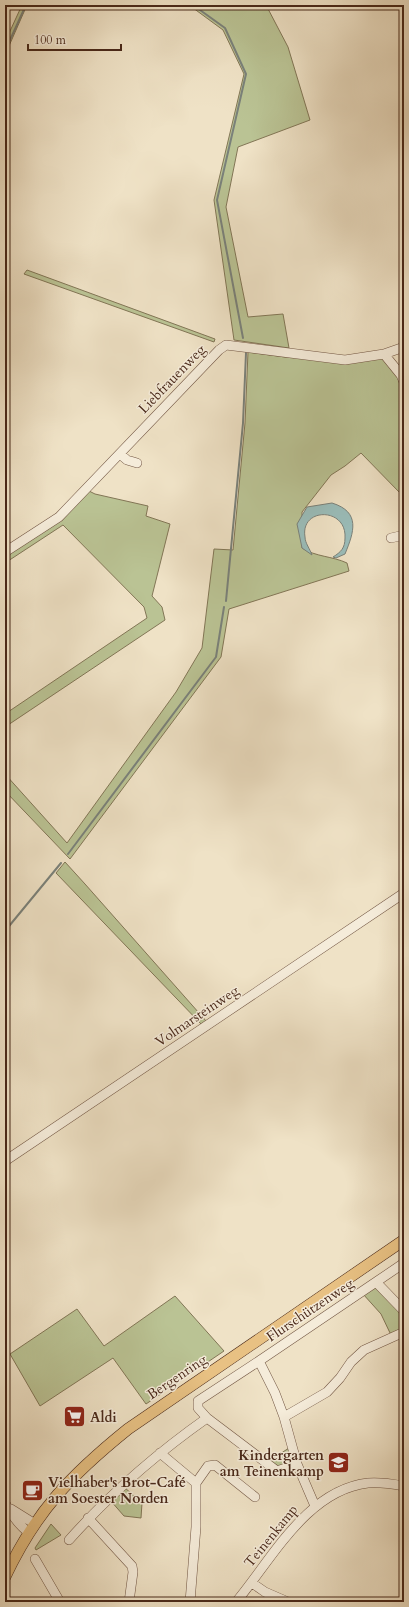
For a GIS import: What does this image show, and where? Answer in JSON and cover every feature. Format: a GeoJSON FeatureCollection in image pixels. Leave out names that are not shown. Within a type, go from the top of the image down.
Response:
{"type":"FeatureCollection","features":[{"type":"Feature","properties":{"kind":"main road","name":"Bergenring"},"geometry":{"type":"LineString","coordinates":[[5,1577],[32,1528],[55,1497],[77,1472],[128,1428],[404,1240]]}},
{"type":"Feature","properties":{"kind":"street","name":"Liebfrauenweg"},"geometry":{"type":"LineString","coordinates":[[5,552],[59,517],[219,350],[226,345],[345,360],[384,354],[404,347]]}},
{"type":"Feature","properties":{"kind":"street"},"geometry":{"type":"LineString","coordinates":[[384,354],[401,375],[404,382]]}},
{"type":"Feature","properties":{"kind":"street"},"geometry":{"type":"LineString","coordinates":[[120,454],[126,460],[136,463]]}},
{"type":"Feature","properties":{"kind":"street"},"geometry":{"type":"LineString","coordinates":[[391,538],[404,534]]}},
{"type":"Feature","properties":{"kind":"street","name":"Volmarsteinweg"},"geometry":{"type":"LineString","coordinates":[[5,1161],[404,893]]}},
{"type":"Feature","properties":{"kind":"street","name":"Flurschützenweg"},"geometry":{"type":"LineString","coordinates":[[207,1418],[198,1408],[198,1402],[404,1263]]}},
{"type":"Feature","properties":{"kind":"street","name":"Flurschützenweg"},"geometry":{"type":"LineString","coordinates":[[376,1282],[400,1300],[404,1311]]}},
{"type":"Feature","properties":{"kind":"street"},"geometry":{"type":"LineString","coordinates":[[284,1417],[327,1392],[340,1378],[350,1362],[364,1350],[404,1332]]}},
{"type":"Feature","properties":{"kind":"street"},"geometry":{"type":"LineString","coordinates":[[258,1361],[275,1393],[284,1417],[297,1464],[315,1506]]}},
{"type":"Feature","properties":{"kind":"street"},"geometry":{"type":"LineString","coordinates":[[69,1540],[88,1518],[118,1488],[160,1453],[207,1418],[277,1471],[297,1464]]}},
{"type":"Feature","properties":{"kind":"street"},"geometry":{"type":"LineString","coordinates":[[160,1453],[196,1483]]}},
{"type":"Feature","properties":{"kind":"street"},"geometry":{"type":"LineString","coordinates":[[190,1602],[196,1526],[196,1483],[208,1466],[215,1465],[255,1497]]}},
{"type":"Feature","properties":{"kind":"street","name":"Teinenkamp"},"geometry":{"type":"LineString","coordinates":[[236,1602],[302,1518],[315,1506],[339,1491],[368,1483],[404,1486]]}},
{"type":"Feature","properties":{"kind":"street"},"geometry":{"type":"LineString","coordinates":[[6,1504],[32,1528]]}},
{"type":"Feature","properties":{"kind":"street"},"geometry":{"type":"LineString","coordinates":[[88,1518],[132,1566],[133,1572],[129,1602]]}},
{"type":"Feature","properties":{"kind":"street"},"geometry":{"type":"LineString","coordinates":[[35,1559],[60,1602]]}},
{"type":"Feature","properties":{"kind":"street"},"geometry":{"type":"LineString","coordinates":[[252,1583],[265,1592],[288,1602]]}},
{"type":"Feature","properties":{"kind":"green space"},"geometry":{"type":"Polygon","coordinates":[[[22,5],[27,5],[5,55],[5,42],[22,5]]]}},
{"type":"Feature","properties":{"kind":"green space"},"geometry":{"type":"Polygon","coordinates":[[[189,5],[266,5],[288,47],[310,120],[238,147],[226,207],[248,317],[283,314],[289,348],[234,340],[214,200],[244,74],[223,30],[189,5]]]}},
{"type":"Feature","properties":{"kind":"green space"},"geometry":{"type":"Polygon","coordinates":[[[27,270],[215,339],[214,342],[24,274],[27,270]]]}},
{"type":"Feature","properties":{"kind":"green space"},"geometry":{"type":"Polygon","coordinates":[[[248,352],[285,357],[384,355],[404,385],[404,505],[400,493],[361,453],[331,475],[302,512],[302,548],[313,553],[347,563],[349,571],[229,609],[221,657],[70,859],[5,791],[5,774],[67,843],[176,692],[202,648],[214,549],[233,550],[245,423],[248,352]]]}},
{"type":"Feature","properties":{"kind":"green space"},"geometry":{"type":"Polygon","coordinates":[[[87,490],[95,494],[148,506],[146,516],[170,524],[152,596],[162,607],[165,620],[5,727],[5,714],[147,618],[144,607],[63,525],[5,563],[5,553],[87,490]]]}},
{"type":"Feature","properties":{"kind":"green space"},"geometry":{"type":"Polygon","coordinates":[[[65,862],[207,1022],[202,1025],[56,873],[65,862]]]}},
{"type":"Feature","properties":{"kind":"green space"},"geometry":{"type":"Polygon","coordinates":[[[374,1287],[378,1287],[404,1315],[404,1328],[391,1335],[381,1314],[363,1294],[374,1287]]]}},
{"type":"Feature","properties":{"kind":"green space"},"geometry":{"type":"Polygon","coordinates":[[[175,1296],[224,1351],[146,1404],[113,1358],[40,1406],[10,1354],[77,1309],[104,1346],[175,1296]]]}},
{"type":"Feature","properties":{"kind":"green space"},"geometry":{"type":"Polygon","coordinates":[[[289,1448],[290,1452],[285,1453],[287,1458],[291,1457],[292,1461],[280,1467],[269,1461],[289,1448]]]}},
{"type":"Feature","properties":{"kind":"green space"},"geometry":{"type":"Polygon","coordinates":[[[124,1487],[142,1503],[141,1518],[124,1516],[110,1500],[124,1487]]]}},
{"type":"Feature","properties":{"kind":"green space"},"geometry":{"type":"Polygon","coordinates":[[[51,1524],[61,1535],[36,1550],[35,1548],[51,1524]]]}},
{"type":"Feature","properties":{"kind":"water"},"geometry":{"type":"Polygon","coordinates":[[[332,503],[348,512],[353,524],[351,538],[345,554],[336,558],[333,557],[343,547],[345,541],[344,528],[339,521],[332,516],[324,515],[316,516],[309,520],[305,527],[305,539],[312,555],[302,548],[297,524],[307,507],[332,503]]]}},
{"type":"Feature","properties":{"kind":"waterway"},"geometry":{"type":"LineString","coordinates":[[5,51],[26,5]]}},
{"type":"Feature","properties":{"kind":"waterway"},"geometry":{"type":"LineString","coordinates":[[193,5],[225,28],[246,74],[217,200],[243,338]]}},
{"type":"Feature","properties":{"kind":"waterway"},"geometry":{"type":"LineString","coordinates":[[226,601],[243,423],[246,353]]}},
{"type":"Feature","properties":{"kind":"waterway"},"geometry":{"type":"LineString","coordinates":[[68,854],[216,657],[224,607]]}},
{"type":"Feature","properties":{"kind":"waterway"},"geometry":{"type":"LineString","coordinates":[[5,931],[61,863]]}},
{"type":"Feature","properties":{"kind":"place","name":"Aldi"},"geometry":{"type":"Point","coordinates":[74,1417]}},
{"type":"Feature","properties":{"kind":"place","name":"Kindergarten am Teinenkamp"},"geometry":{"type":"Point","coordinates":[339,1463]}},
{"type":"Feature","properties":{"kind":"place","name":"Vielhaber's Brot-Café am Soester Norden"},"geometry":{"type":"Point","coordinates":[32,1490]}}]}
